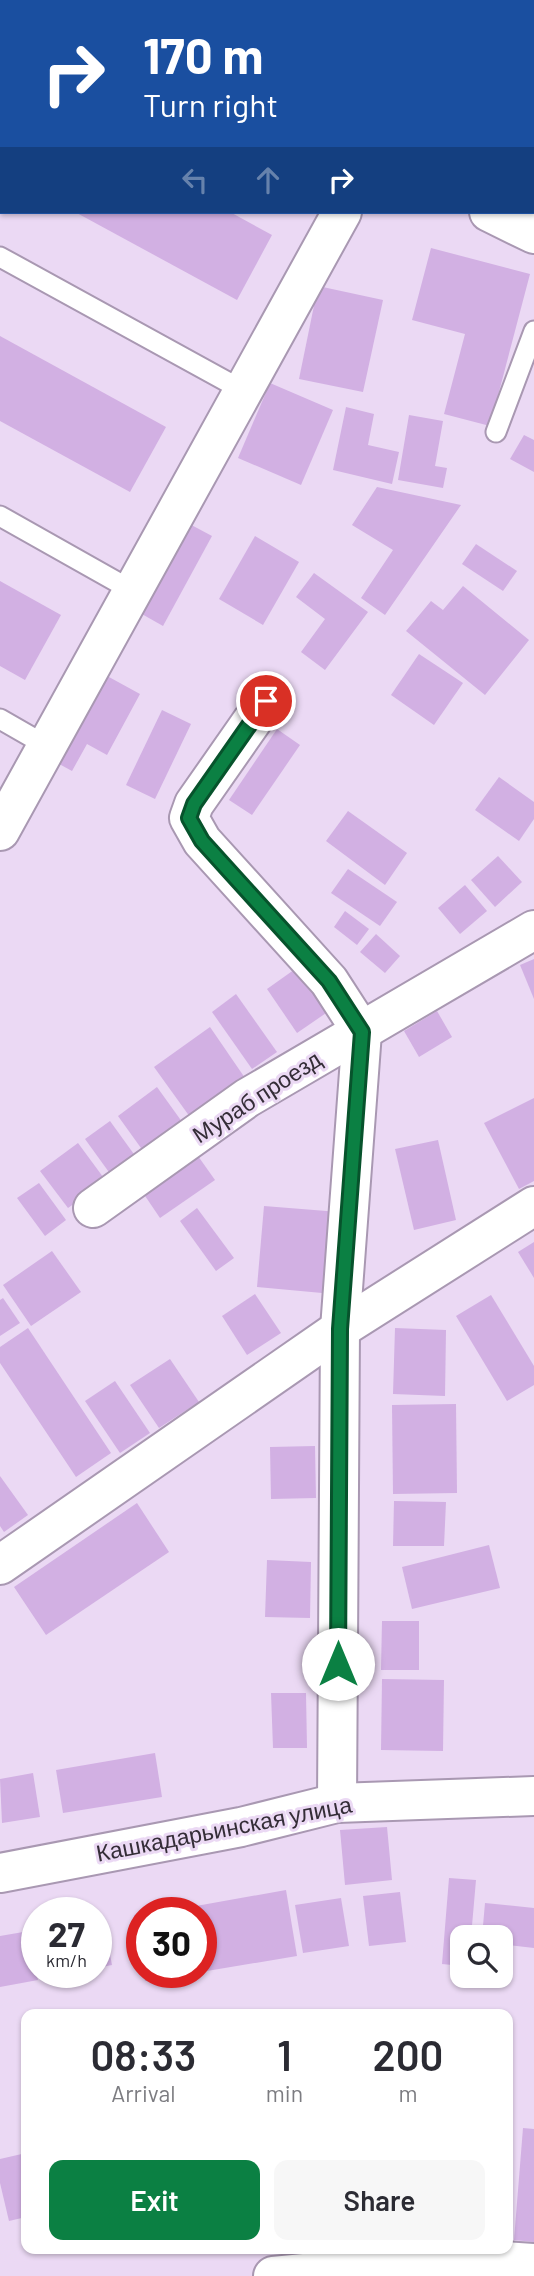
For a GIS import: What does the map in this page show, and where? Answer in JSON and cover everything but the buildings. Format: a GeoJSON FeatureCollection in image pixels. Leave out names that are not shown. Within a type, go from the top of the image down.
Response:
{"type":"FeatureCollection","features":[{"type":"Feature","properties":{"kind":"street"},"geometry":{"type":"LineString","coordinates":[[3,817],[47,746],[341,214]]}},
{"type":"Feature","properties":{"kind":"street"},"geometry":{"type":"LineString","coordinates":[[493,214],[534,234]]}},
{"type":"Feature","properties":{"kind":"street"},"geometry":{"type":"LineString","coordinates":[[266,701],[194,804],[189,818],[202,841],[329,981],[362,1032],[340,1329],[337,1803]]}},
{"type":"Feature","properties":{"kind":"street","name":"Мураб проезд"},"geometry":{"type":"LineString","coordinates":[[93,1208],[247,1098],[534,930]]}},
{"type":"Feature","properties":{"kind":"street"},"geometry":{"type":"LineString","coordinates":[[0,1566],[340,1329],[534,1206]]}},
{"type":"Feature","properties":{"kind":"street","name":"Кашкадарьинская улица"},"geometry":{"type":"LineString","coordinates":[[0,1873],[241,1826],[337,1803],[534,1796]]}},
{"type":"Feature","properties":{"kind":"street"},"geometry":{"type":"LineString","coordinates":[[273,2276],[462,2258],[534,2263]]}},
{"type":"Feature","properties":{"kind":"lane"},"geometry":{"type":"LineString","coordinates":[[0,257],[244,391]]}},
{"type":"Feature","properties":{"kind":"lane"},"geometry":{"type":"LineString","coordinates":[[496,432],[534,331]]}},
{"type":"Feature","properties":{"kind":"lane"},"geometry":{"type":"LineString","coordinates":[[0,516],[133,591]]}},
{"type":"Feature","properties":{"kind":"lane"},"geometry":{"type":"LineString","coordinates":[[0,719],[47,746]]}},
{"type":"Feature","properties":{"kind":"route"},"geometry":{"type":"LineString","coordinates":[[266,701],[194,804],[189,818],[202,841],[329,981],[362,1032],[340,1329],[338,1664]]}}]}
